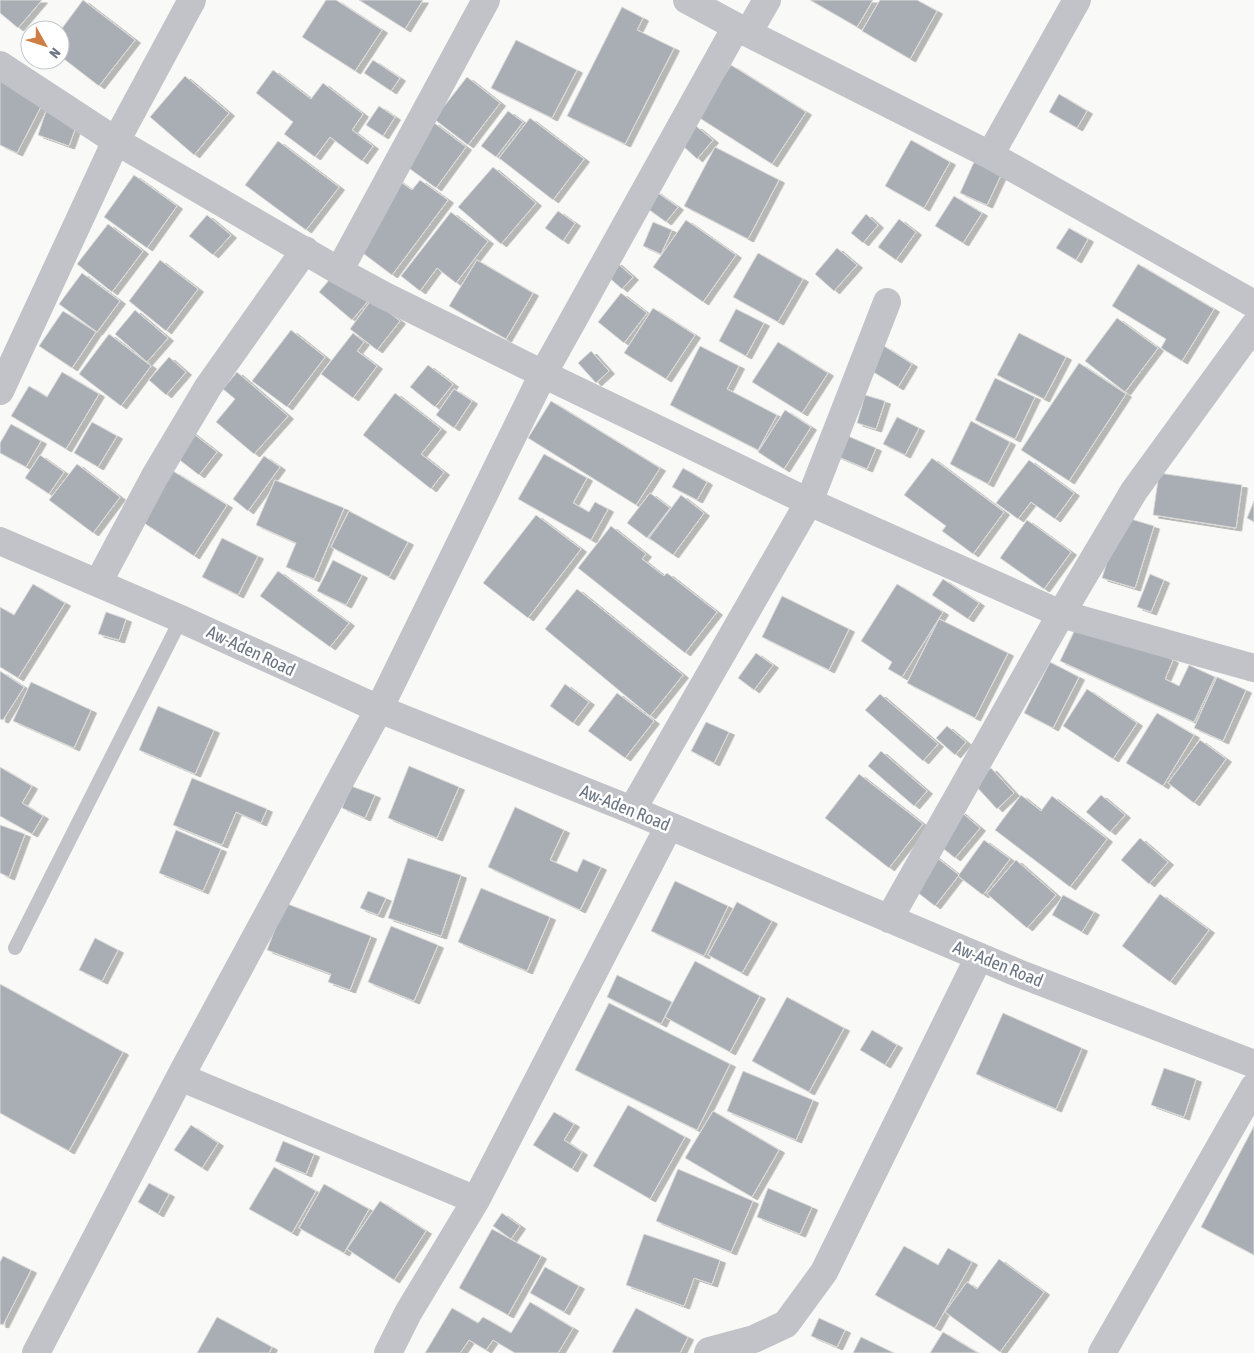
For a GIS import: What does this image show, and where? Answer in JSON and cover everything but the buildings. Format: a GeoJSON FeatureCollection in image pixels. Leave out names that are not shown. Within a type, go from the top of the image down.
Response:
{"type":"FeatureCollection","features":[{"type":"Feature","properties":{"kind":"street"},"geometry":{"type":"LineString","coordinates":[[0,391],[116,141],[192,0]]}},
{"type":"Feature","properties":{"kind":"street"},"geometry":{"type":"LineString","coordinates":[[339,271],[486,0]]}},
{"type":"Feature","properties":{"kind":"street"},"geometry":{"type":"LineString","coordinates":[[687,0],[742,30],[990,155],[1254,304]]}},
{"type":"Feature","properties":{"kind":"street"},"geometry":{"type":"LineString","coordinates":[[36,1353],[180,1077],[379,709],[543,374],[742,30],[767,0]]}},
{"type":"Feature","properties":{"kind":"street"},"geometry":{"type":"LineString","coordinates":[[990,155],[1077,0]]}},
{"type":"Feature","properties":{"kind":"street"},"geometry":{"type":"LineString","coordinates":[[0,65],[116,141],[385,296],[809,502],[1062,614],[1254,668]]}},
{"type":"Feature","properties":{"kind":"street"},"geometry":{"type":"LineString","coordinates":[[98,583],[154,476],[208,387],[305,250]]}},
{"type":"Feature","properties":{"kind":"street"},"geometry":{"type":"LineString","coordinates":[[632,810],[809,502],[887,302]]}},
{"type":"Feature","properties":{"kind":"street"},"geometry":{"type":"LineString","coordinates":[[888,919],[1134,491],[1254,326]]}},
{"type":"Feature","properties":{"kind":"street","name":"Aw-Aden Road"},"geometry":{"type":"LineString","coordinates":[[0,541],[181,619],[379,709],[632,810],[979,956],[1254,1064]]}},
{"type":"Feature","properties":{"kind":"street"},"geometry":{"type":"LineString","coordinates":[[388,1353],[408,1313],[476,1200],[669,826]]}},
{"type":"Feature","properties":{"kind":"street"},"geometry":{"type":"LineString","coordinates":[[708,1353],[709,1351],[754,1338],[786,1324],[824,1272],[979,956]]}},
{"type":"Feature","properties":{"kind":"street"},"geometry":{"type":"LineString","coordinates":[[180,1077],[476,1200]]}},
{"type":"Feature","properties":{"kind":"street"},"geometry":{"type":"LineString","coordinates":[[1102,1353],[1254,1087]]}},
{"type":"Feature","properties":{"kind":"lane"},"geometry":{"type":"LineString","coordinates":[[15,948],[181,619]]}}]}
